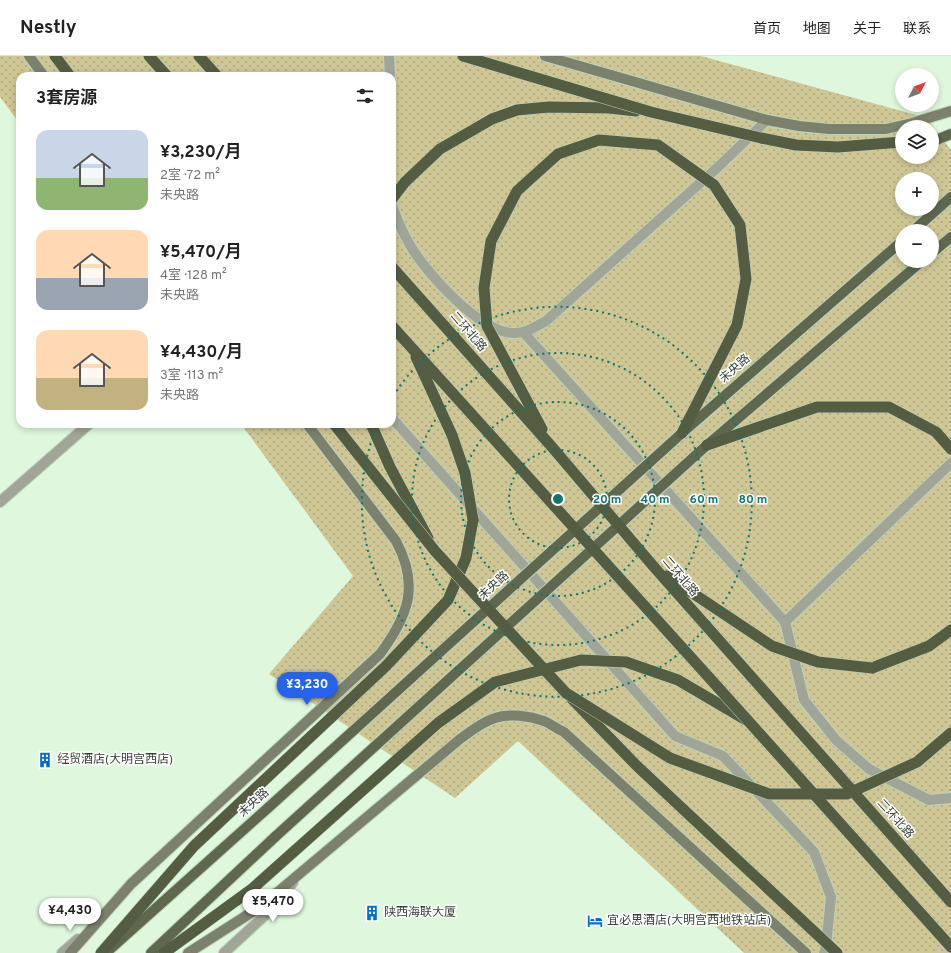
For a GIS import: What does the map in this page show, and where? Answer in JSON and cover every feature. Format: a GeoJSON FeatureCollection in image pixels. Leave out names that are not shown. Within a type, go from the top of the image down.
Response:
{"type":"FeatureCollection","features":[{"type":"Feature","properties":{"kind":"highway"},"geometry":{"type":"LineString","coordinates":[[55,56],[67,72]]}},
{"type":"Feature","properties":{"kind":"highway"},"geometry":{"type":"LineString","coordinates":[[149,56],[163,72]]}},
{"type":"Feature","properties":{"kind":"highway"},"geometry":{"type":"LineString","coordinates":[[199,56],[213,72]]}},
{"type":"Feature","properties":{"kind":"highway"},"geometry":{"type":"LineString","coordinates":[[463,56],[651,112],[761,138],[796,145],[838,147],[895,143]]}},
{"type":"Feature","properties":{"kind":"highway"},"geometry":{"type":"LineString","coordinates":[[396,194],[405,182],[440,149],[492,119],[517,110],[549,107],[574,107],[651,112]]}},
{"type":"Feature","properties":{"kind":"highway"},"geometry":{"type":"LineString","coordinates":[[552,447],[487,326],[484,288],[491,241],[517,192],[558,154],[598,140],[658,145],[714,185],[740,225],[746,279],[737,325],[682,433]]}},
{"type":"Feature","properties":{"kind":"highway","name":"二环北路"},"geometry":{"type":"LineString","coordinates":[[396,272],[552,447],[654,567],[951,902]]}},
{"type":"Feature","properties":{"kind":"highway"},"geometry":{"type":"LineString","coordinates":[[396,330],[951,947]]}},
{"type":"Feature","properties":{"kind":"highway"},"geometry":{"type":"LineString","coordinates":[[101,953],[194,846],[386,666],[448,600],[466,558],[473,520],[465,473],[455,442],[411,347]]}},
{"type":"Feature","properties":{"kind":"highway"},"geometry":{"type":"LineString","coordinates":[[707,445],[817,408],[889,407],[936,432],[951,449]]}},
{"type":"Feature","properties":{"kind":"highway"},"geometry":{"type":"LineString","coordinates":[[337,428],[436,551],[566,693],[637,766],[837,953]]}},
{"type":"Feature","properties":{"kind":"highway"},"geometry":{"type":"LineString","coordinates":[[373,428],[390,466],[436,551]]}},
{"type":"Feature","properties":{"kind":"highway"},"geometry":{"type":"LineString","coordinates":[[654,567],[772,646],[818,662],[872,668],[929,646],[951,630]]}},
{"type":"Feature","properties":{"kind":"highway"},"geometry":{"type":"LineString","coordinates":[[164,953],[252,889],[438,723],[495,682],[581,660],[626,662],[678,680],[751,724]]}},
{"type":"Feature","properties":{"kind":"highway"},"geometry":{"type":"LineString","coordinates":[[566,693],[670,758],[769,794],[846,794],[917,762],[951,733]]}},
{"type":"Feature","properties":{"kind":"main road"},"geometry":{"type":"LineString","coordinates":[[29,56],[41,72]]}},
{"type":"Feature","properties":{"kind":"main road"},"geometry":{"type":"LineString","coordinates":[[545,56],[767,120],[798,126],[829,129],[886,129],[951,111]]}},
{"type":"Feature","properties":{"kind":"main road"},"geometry":{"type":"LineString","coordinates":[[939,138],[951,134]]}},
{"type":"Feature","properties":{"kind":"main road"},"geometry":{"type":"LineString","coordinates":[[921,224],[949,200]]}},
{"type":"Feature","properties":{"kind":"main road"},"geometry":{"type":"LineString","coordinates":[[939,247],[951,237]]}},
{"type":"Feature","properties":{"kind":"main road","name":"未央路"},"geometry":{"type":"LineString","coordinates":[[106,953],[682,433],[895,247]]}},
{"type":"Feature","properties":{"kind":"main road"},"geometry":{"type":"LineString","coordinates":[[151,953],[276,836],[707,445],[914,268]]}},
{"type":"Feature","properties":{"kind":"main road"},"geometry":{"type":"LineString","coordinates":[[70,953],[130,884],[380,654],[402,620],[408,602],[408,569],[403,555],[396,541],[310,428]]}},
{"type":"Feature","properties":{"kind":"main road"},"geometry":{"type":"LineString","coordinates":[[188,953],[260,907],[454,744],[481,724],[494,718],[506,715],[529,717],[545,722],[564,732],[806,953]]}},
{"type":"Feature","properties":{"kind":"street"},"geometry":{"type":"LineString","coordinates":[[389,56],[390,72]]}},
{"type":"Feature","properties":{"kind":"street"},"geometry":{"type":"LineString","coordinates":[[396,215],[410,246],[435,279],[451,296],[473,315],[493,327],[513,334],[524,333],[546,321],[712,172],[767,120]]}},
{"type":"Feature","properties":{"kind":"street"},"geometry":{"type":"LineString","coordinates":[[524,333],[785,622],[804,700],[836,740],[869,769],[929,800],[951,798]]}},
{"type":"Feature","properties":{"kind":"street"},"geometry":{"type":"LineString","coordinates":[[396,422],[675,736],[723,756],[814,852],[831,897],[824,953]]}},
{"type":"Feature","properties":{"kind":"street"},"geometry":{"type":"LineString","coordinates":[[0,502],[84,428]]}},
{"type":"Feature","properties":{"kind":"street"},"geometry":{"type":"LineString","coordinates":[[785,622],[951,463]]}},
{"type":"Feature","properties":{"kind":"street"},"geometry":{"type":"LineString","coordinates":[[224,953],[276,905],[300,873]]}},
{"type":"Feature","properties":{"kind":"street"},"geometry":{"type":"LineString","coordinates":[[62,953],[92,928]]}},
{"type":"Feature","properties":{"kind":"shaded area"},"geometry":{"type":"Polygon","coordinates":[[[0,56],[701,56],[895,109],[895,112],[905,112],[927,118],[928,120],[895,120],[895,164],[939,164],[939,134],[951,150],[951,953],[744,953],[518,741],[455,798],[269,674],[353,576],[244,428],[396,428],[396,72],[16,72],[16,119],[0,97],[0,56]]]}},
{"type":"Feature","properties":{"kind":"place","name":"经贸酒店(大明宫西店)"},"geometry":{"type":"Point","coordinates":[45,760]}},
{"type":"Feature","properties":{"kind":"place","name":"陕西海联大厦"},"geometry":{"type":"Point","coordinates":[372,913]}},
{"type":"Feature","properties":{"kind":"place","name":"宜必思酒店(大明宫西地铁站店)"},"geometry":{"type":"Point","coordinates":[595,921]}}]}
